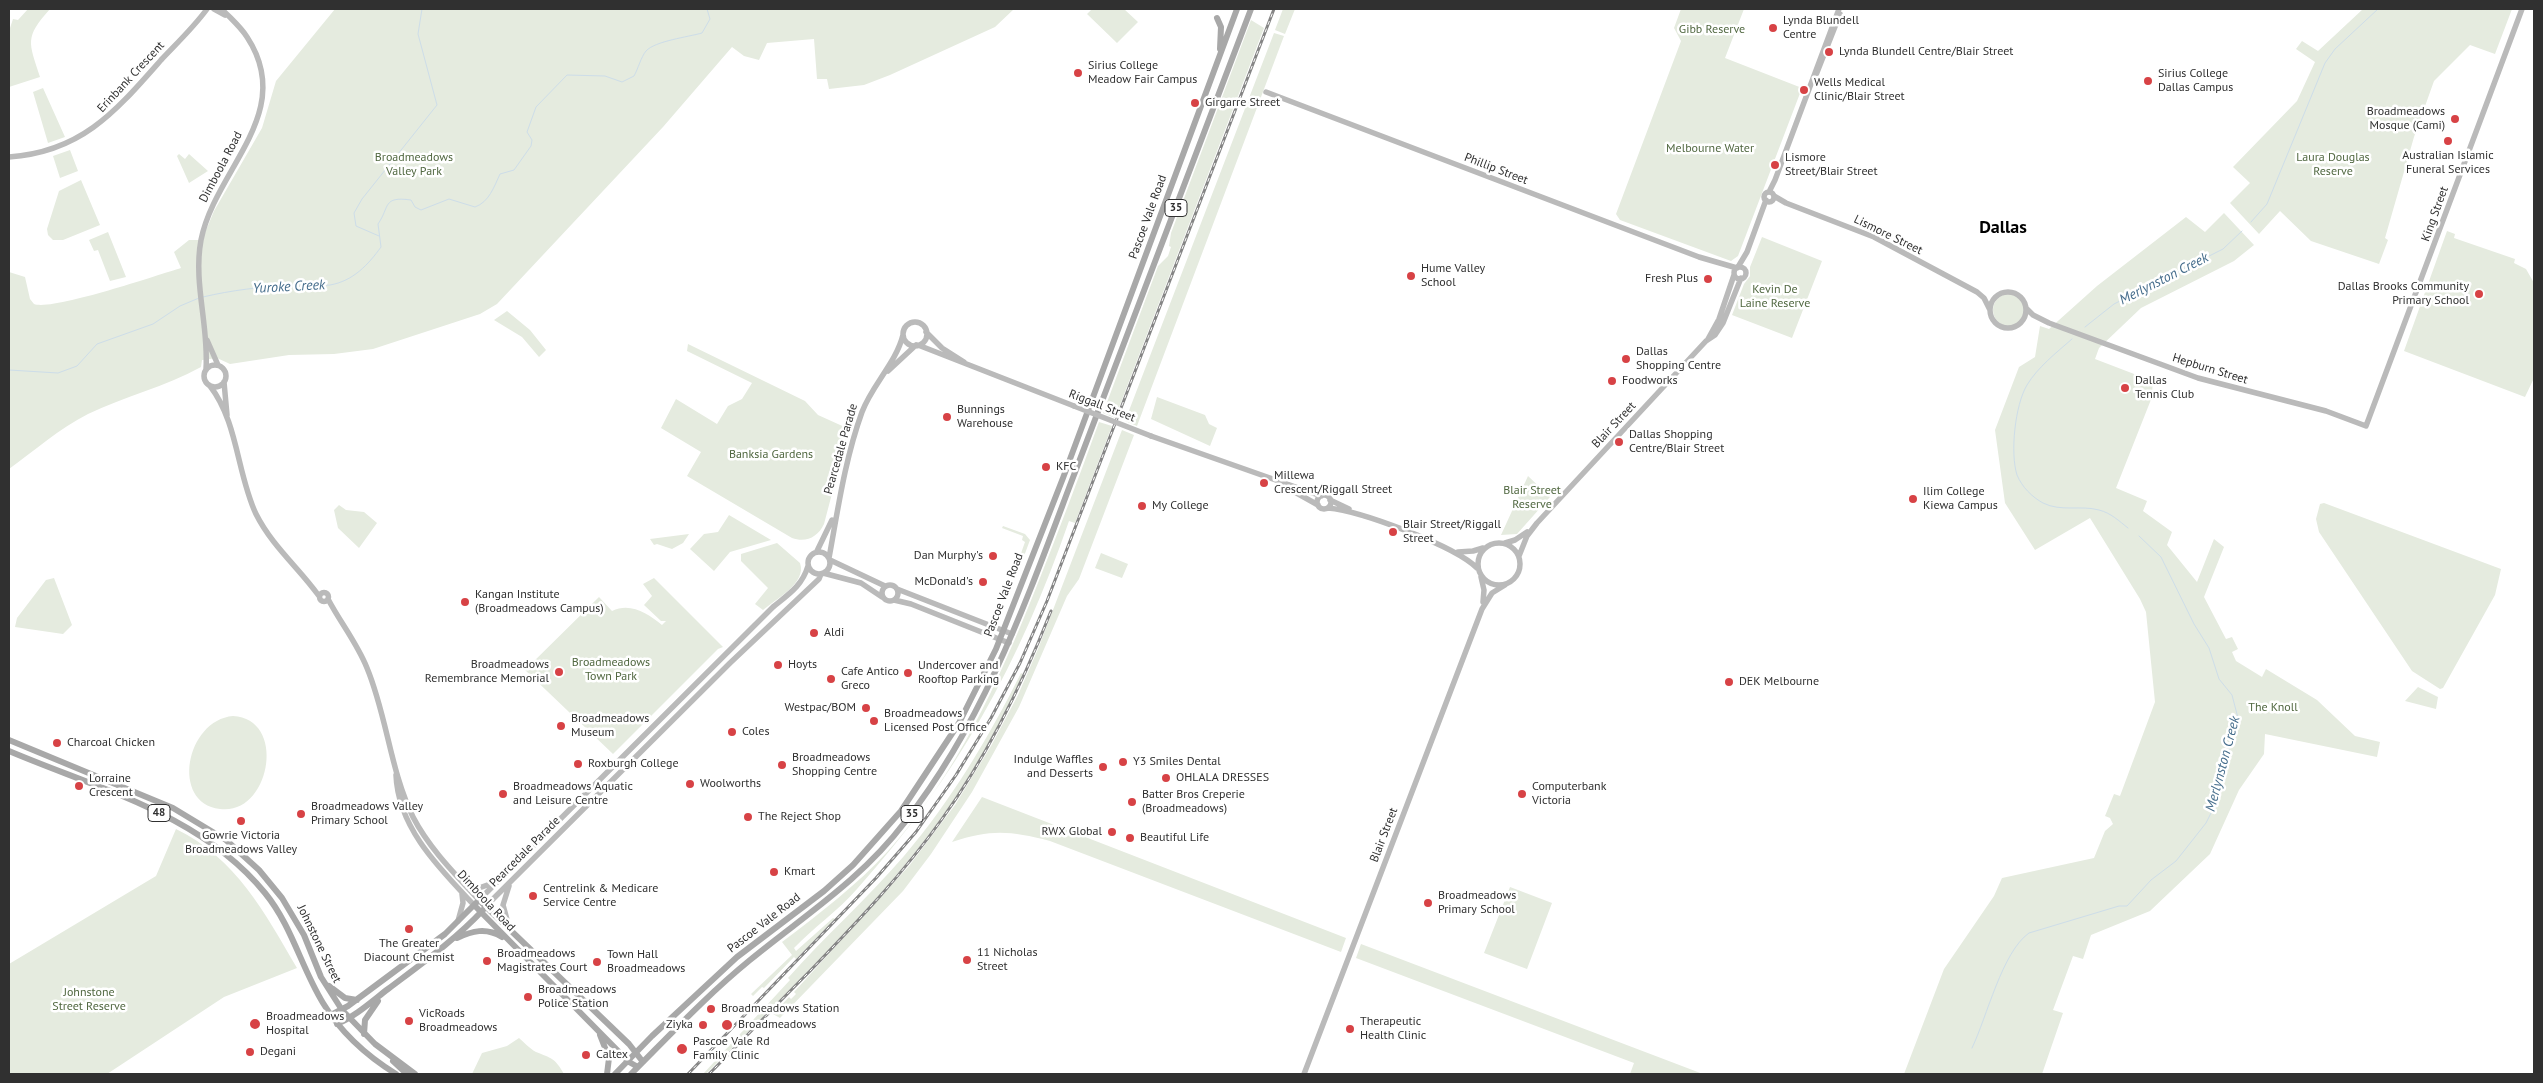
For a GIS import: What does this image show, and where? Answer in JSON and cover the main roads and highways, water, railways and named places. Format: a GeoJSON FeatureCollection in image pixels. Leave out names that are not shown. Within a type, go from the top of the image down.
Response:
{"type":"FeatureCollection","features":[{"type":"Feature","properties":{"kind":"main road","name":"Pascoe Vale Road"},"geometry":{"type":"LineString","coordinates":[[615,1074],[730,963],[839,878],[880,837],[901,811],[948,743],[977,689],[1000,639],[1106,365],[1238,9]]}},
{"type":"Feature","properties":{"kind":"main road","name":"Pascoe Vale Road"},"geometry":{"type":"LineString","coordinates":[[631,1074],[737,971],[833,897],[890,841],[926,794],[966,732],[996,675],[1054,530],[1251,9]]}},
{"type":"Feature","properties":{"kind":"main road"},"geometry":{"type":"LineString","coordinates":[[1217,18],[1221,27],[1220,56]]}},
{"type":"Feature","properties":{"kind":"main road"},"geometry":{"type":"LineString","coordinates":[[1106,365],[1117,345],[1130,310],[1138,310]]}},
{"type":"Feature","properties":{"kind":"main road"},"geometry":{"type":"LineString","coordinates":[[1039,537],[1054,530]]}},
{"type":"Feature","properties":{"kind":"main road","name":"Johnstone Street"},"geometry":{"type":"LineString","coordinates":[[9,740],[173,808],[213,831],[259,870],[282,898],[304,935],[321,977],[342,1010],[364,1035],[415,1074]]}},
{"type":"Feature","properties":{"kind":"main road","name":"Johnstone Street"},"geometry":{"type":"LineString","coordinates":[[9,751],[160,813],[207,838],[243,868],[270,900],[292,936],[317,993],[330,1015],[377,1062],[396,1074]]}},
{"type":"Feature","properties":{"kind":"main road"},"geometry":{"type":"LineString","coordinates":[[207,838],[213,831]]}},
{"type":"Feature","properties":{"kind":"main road","name":"Dimboola Road"},"geometry":{"type":"LineString","coordinates":[[474,905],[629,1062],[640,1064],[637,1052],[479,900]]}},
{"type":"Feature","properties":{"kind":"main road","name":"Pearcedale Parade"},"geometry":{"type":"LineString","coordinates":[[330,1015],[357,1000],[410,960],[457,923],[479,900]]}},
{"type":"Feature","properties":{"kind":"main road","name":"Pearcedale Parade"},"geometry":{"type":"LineString","coordinates":[[337,1024],[350,1019],[452,940],[486,906]]}},
{"type":"Feature","properties":{"kind":"main road"},"geometry":{"type":"LineString","coordinates":[[452,940],[480,930],[498,935],[507,940]]}},
{"type":"Feature","properties":{"kind":"main road"},"geometry":{"type":"LineString","coordinates":[[410,960],[416,968]]}},
{"type":"Feature","properties":{"kind":"main road"},"geometry":{"type":"LineString","coordinates":[[321,977],[340,996],[357,1000]]}},
{"type":"Feature","properties":{"kind":"main road"},"geometry":{"type":"LineString","coordinates":[[364,1035],[365,1020],[386,990]]}},
{"type":"Feature","properties":{"kind":"main road"},"geometry":{"type":"LineString","coordinates":[[596,1027],[609,1058],[607,1074]]}},
{"type":"Feature","properties":{"kind":"main road"},"geometry":{"type":"LineString","coordinates":[[390,1056],[399,1068],[407,1074]]}},
{"type":"Feature","properties":{"kind":"main road"},"geometry":{"type":"LineString","coordinates":[[377,1062],[389,1074]]}},
{"type":"Feature","properties":{"kind":"waterway","name":"Yuroke Creek"},"geometry":{"type":"LineString","coordinates":[[379,236],[356,226],[354,213],[362,199],[437,105],[418,34],[422,9]]}},
{"type":"Feature","properties":{"kind":"waterway"},"geometry":{"type":"LineString","coordinates":[[203,297],[269,287],[330,285],[346,280],[365,266],[381,247],[378,224],[391,201],[411,200],[415,207],[421,210],[449,199],[475,207],[480,205],[490,193],[500,174],[514,170],[531,146],[532,140],[527,132],[536,107],[567,75],[605,76],[622,82],[634,76],[644,54],[650,48],[664,42],[702,33],[710,19],[707,9]]}},
{"type":"Feature","properties":{"kind":"waterway","name":"Merlynston Creek"},"geometry":{"type":"LineString","coordinates":[[2251,222],[2267,204],[2325,63],[2335,49],[2378,9]]}},
{"type":"Feature","properties":{"kind":"waterway","name":"Merlynston Creek"},"geometry":{"type":"LineString","coordinates":[[2085,327],[2114,304],[2223,249],[2242,231]]}},
{"type":"Feature","properties":{"kind":"waterway","name":"Yuroke Creek"},"geometry":{"type":"LineString","coordinates":[[9,370],[58,373],[77,366],[97,344],[153,324],[180,306],[199,298]]}},
{"type":"Feature","properties":{"kind":"waterway","name":"Merlynston Creek"},"geometry":{"type":"LineString","coordinates":[[2072,339],[2036,372],[2023,394],[2019,404],[2014,442],[2017,475],[2028,491],[2043,503],[2064,508],[2085,508],[2103,511],[2128,528]]}},
{"type":"Feature","properties":{"kind":"waterway","name":"Merlynston Creek"},"geometry":{"type":"LineString","coordinates":[[1972,1048],[2003,970],[2019,942],[2029,933],[2119,906],[2127,906],[2151,880],[2176,861],[2206,823],[2211,813],[2238,718],[2232,695],[2219,679],[2209,648],[2194,624],[2161,557],[2139,536]]}},
{"type":"Feature","properties":{"kind":"railway"},"geometry":{"type":"LineString","coordinates":[[688,1074],[876,878],[916,832],[956,775],[991,718],[1020,663],[1047,601],[1274,9]]}},
{"type":"Feature","properties":{"kind":"railway"},"geometry":{"type":"LineString","coordinates":[[709,1074],[862,916],[942,819],[959,795],[1003,719],[1051,611]]}},
{"type":"Feature","properties":{"kind":"place","name":"Lynda Blundell Centre"},"geometry":{"type":"Point","coordinates":[1773,28]}},
{"type":"Feature","properties":{"kind":"place","name":"Lynda Blundell Centre/Blair Street"},"geometry":{"type":"Point","coordinates":[1829,52]}},
{"type":"Feature","properties":{"kind":"place","name":"Sirius College Meadow Fair Campus"},"geometry":{"type":"Point","coordinates":[1078,73]}},
{"type":"Feature","properties":{"kind":"place","name":"Sirius College Dallas Campus"},"geometry":{"type":"Point","coordinates":[2148,81]}},
{"type":"Feature","properties":{"kind":"place","name":"Wells Medical Clinic/Blair Street"},"geometry":{"type":"Point","coordinates":[1804,90]}},
{"type":"Feature","properties":{"kind":"place","name":"Girgarre Street"},"geometry":{"type":"Point","coordinates":[1195,103]}},
{"type":"Feature","properties":{"kind":"place","name":"Broadmeadows Mosque (Cami)"},"geometry":{"type":"Point","coordinates":[2455,119]}},
{"type":"Feature","properties":{"kind":"place","name":"Australian Islamic Funeral Services"},"geometry":{"type":"Point","coordinates":[2448,141]}},
{"type":"Feature","properties":{"kind":"place","name":"Lismore Street/Blair Street"},"geometry":{"type":"Point","coordinates":[1775,165]}},
{"type":"Feature","properties":{"kind":"place","name":"Hume Valley School"},"geometry":{"type":"Point","coordinates":[1411,276]}},
{"type":"Feature","properties":{"kind":"place","name":"Fresh Plus"},"geometry":{"type":"Point","coordinates":[1708,279]}},
{"type":"Feature","properties":{"kind":"place","name":"Dallas Brooks Community Primary School"},"geometry":{"type":"Point","coordinates":[2479,294]}},
{"type":"Feature","properties":{"kind":"place","name":"Dallas Shopping Centre"},"geometry":{"type":"Point","coordinates":[1626,359]}},
{"type":"Feature","properties":{"kind":"place","name":"Foodworks"},"geometry":{"type":"Point","coordinates":[1612,381]}},
{"type":"Feature","properties":{"kind":"place","name":"Dallas Tennis Club"},"geometry":{"type":"Point","coordinates":[2125,388]}},
{"type":"Feature","properties":{"kind":"place","name":"Bunnings Warehouse"},"geometry":{"type":"Point","coordinates":[947,417]}},
{"type":"Feature","properties":{"kind":"place","name":"Dallas Shopping Centre/Blair Street"},"geometry":{"type":"Point","coordinates":[1619,442]}},
{"type":"Feature","properties":{"kind":"place","name":"KFC"},"geometry":{"type":"Point","coordinates":[1046,467]}},
{"type":"Feature","properties":{"kind":"place","name":"Millewa Crescent/Riggall Street"},"geometry":{"type":"Point","coordinates":[1264,483]}},
{"type":"Feature","properties":{"kind":"place","name":"Ilim College Kiewa Campus"},"geometry":{"type":"Point","coordinates":[1913,499]}},
{"type":"Feature","properties":{"kind":"place","name":"My College"},"geometry":{"type":"Point","coordinates":[1142,506]}},
{"type":"Feature","properties":{"kind":"place","name":"Blair Street/Riggall Street"},"geometry":{"type":"Point","coordinates":[1393,532]}},
{"type":"Feature","properties":{"kind":"place","name":"Dan Murphy's"},"geometry":{"type":"Point","coordinates":[993,556]}},
{"type":"Feature","properties":{"kind":"place","name":"McDonald's"},"geometry":{"type":"Point","coordinates":[983,582]}},
{"type":"Feature","properties":{"kind":"place","name":"Kangan Institute (Broadmeadows Campus)"},"geometry":{"type":"Point","coordinates":[465,602]}},
{"type":"Feature","properties":{"kind":"place","name":"Aldi"},"geometry":{"type":"Point","coordinates":[814,633]}},
{"type":"Feature","properties":{"kind":"place","name":"Hoyts"},"geometry":{"type":"Point","coordinates":[778,665]}},
{"type":"Feature","properties":{"kind":"place","name":"Broadmeadows Remembrance Memorial"},"geometry":{"type":"Point","coordinates":[559,672]}},
{"type":"Feature","properties":{"kind":"place","name":"Undercover and Rooftop Parking"},"geometry":{"type":"Point","coordinates":[908,673]}},
{"type":"Feature","properties":{"kind":"place","name":"Cafe Antico Greco"},"geometry":{"type":"Point","coordinates":[831,679]}},
{"type":"Feature","properties":{"kind":"place","name":"DEK Melbourne"},"geometry":{"type":"Point","coordinates":[1729,682]}},
{"type":"Feature","properties":{"kind":"place","name":"Westpac/BOM"},"geometry":{"type":"Point","coordinates":[866,708]}},
{"type":"Feature","properties":{"kind":"place","name":"Broadmeadows Licensed Post Office"},"geometry":{"type":"Point","coordinates":[874,721]}},
{"type":"Feature","properties":{"kind":"place","name":"Broadmeadows Museum"},"geometry":{"type":"Point","coordinates":[561,726]}},
{"type":"Feature","properties":{"kind":"place","name":"Coles"},"geometry":{"type":"Point","coordinates":[732,732]}},
{"type":"Feature","properties":{"kind":"place","name":"Charcoal Chicken"},"geometry":{"type":"Point","coordinates":[57,743]}},
{"type":"Feature","properties":{"kind":"place","name":"Y3 Smiles Dental"},"geometry":{"type":"Point","coordinates":[1123,762]}},
{"type":"Feature","properties":{"kind":"place","name":"Roxburgh College"},"geometry":{"type":"Point","coordinates":[578,764]}},
{"type":"Feature","properties":{"kind":"place","name":"Broadmeadows Shopping Centre"},"geometry":{"type":"Point","coordinates":[782,765]}},
{"type":"Feature","properties":{"kind":"place","name":"Indulge Waffles and Desserts"},"geometry":{"type":"Point","coordinates":[1103,767]}},
{"type":"Feature","properties":{"kind":"place","name":"OHLALA DRESSES"},"geometry":{"type":"Point","coordinates":[1166,778]}},
{"type":"Feature","properties":{"kind":"place","name":"Woolworths"},"geometry":{"type":"Point","coordinates":[690,784]}},
{"type":"Feature","properties":{"kind":"place","name":"Lorraine Crescent"},"geometry":{"type":"Point","coordinates":[79,786]}},
{"type":"Feature","properties":{"kind":"place","name":"Broadmeadows Aquatic and Leisure Centre"},"geometry":{"type":"Point","coordinates":[503,794]}},
{"type":"Feature","properties":{"kind":"place","name":"Computerbank Victoria"},"geometry":{"type":"Point","coordinates":[1522,794]}},
{"type":"Feature","properties":{"kind":"place","name":"Batter Bros Creperie (Broadmeadows)"},"geometry":{"type":"Point","coordinates":[1132,802]}},
{"type":"Feature","properties":{"kind":"place","name":"Broadmeadows Valley Primary School"},"geometry":{"type":"Point","coordinates":[301,814]}},
{"type":"Feature","properties":{"kind":"place","name":"The Reject Shop"},"geometry":{"type":"Point","coordinates":[748,817]}},
{"type":"Feature","properties":{"kind":"place","name":"Gowrie Victoria Broadmeadows Valley"},"geometry":{"type":"Point","coordinates":[241,821]}},
{"type":"Feature","properties":{"kind":"place","name":"RWX Global"},"geometry":{"type":"Point","coordinates":[1112,832]}},
{"type":"Feature","properties":{"kind":"place","name":"Beautiful Life"},"geometry":{"type":"Point","coordinates":[1130,838]}},
{"type":"Feature","properties":{"kind":"place","name":"Kmart"},"geometry":{"type":"Point","coordinates":[774,872]}},
{"type":"Feature","properties":{"kind":"place","name":"Centrelink & Medicare Service Centre"},"geometry":{"type":"Point","coordinates":[533,896]}},
{"type":"Feature","properties":{"kind":"place","name":"Broadmeadows Primary School"},"geometry":{"type":"Point","coordinates":[1428,903]}},
{"type":"Feature","properties":{"kind":"place","name":"The Greater Diacount Chemist"},"geometry":{"type":"Point","coordinates":[409,929]}},
{"type":"Feature","properties":{"kind":"place","name":"11 Nicholas Street"},"geometry":{"type":"Point","coordinates":[967,960]}},
{"type":"Feature","properties":{"kind":"place","name":"Broadmeadows Magistrates Court"},"geometry":{"type":"Point","coordinates":[487,961]}},
{"type":"Feature","properties":{"kind":"place","name":"Town Hall Broadmeadows"},"geometry":{"type":"Point","coordinates":[597,962]}},
{"type":"Feature","properties":{"kind":"place","name":"Broadmeadows Police Station"},"geometry":{"type":"Point","coordinates":[528,997]}},
{"type":"Feature","properties":{"kind":"place","name":"Broadmeadows Station"},"geometry":{"type":"Point","coordinates":[711,1009]}},
{"type":"Feature","properties":{"kind":"place","name":"VicRoads Broadmeadows"},"geometry":{"type":"Point","coordinates":[409,1021]}},
{"type":"Feature","properties":{"kind":"place","name":"Broadmeadows Hospital"},"geometry":{"type":"Point","coordinates":[255,1024]}},
{"type":"Feature","properties":{"kind":"place","name":"Ziyka"},"geometry":{"type":"Point","coordinates":[703,1025]}},
{"type":"Feature","properties":{"kind":"place","name":"Broadmeadows"},"geometry":{"type":"Point","coordinates":[727,1025]}},
{"type":"Feature","properties":{"kind":"place","name":"Therapeutic Health Clinic"},"geometry":{"type":"Point","coordinates":[1350,1029]}},
{"type":"Feature","properties":{"kind":"place","name":"Pascoe Vale Rd Family Clinic"},"geometry":{"type":"Point","coordinates":[682,1049]}},
{"type":"Feature","properties":{"kind":"place","name":"Degani"},"geometry":{"type":"Point","coordinates":[250,1052]}},
{"type":"Feature","properties":{"kind":"place","name":"Caltex"},"geometry":{"type":"Point","coordinates":[586,1055]}},
{"type":"Feature","properties":{"kind":"district","name":"Dallas"},"geometry":{"type":"Point","coordinates":[2003,228]}},
{"type":"Feature","properties":{"kind":"park label","name":"Gibb Reserve"},"geometry":{"type":"Point","coordinates":[1712,30]}},
{"type":"Feature","properties":{"kind":"park label","name":"Melbourne Water"},"geometry":{"type":"Point","coordinates":[1710,149]}},
{"type":"Feature","properties":{"kind":"park label","name":"Broadmeadows Valley Park"},"geometry":{"type":"Point","coordinates":[414,165]}},
{"type":"Feature","properties":{"kind":"park label","name":"Laura Douglas Reserve"},"geometry":{"type":"Point","coordinates":[2333,165]}},
{"type":"Feature","properties":{"kind":"park label","name":"Kevin De Laine Reserve"},"geometry":{"type":"Point","coordinates":[1775,297]}},
{"type":"Feature","properties":{"kind":"park label","name":"Banksia Gardens"},"geometry":{"type":"Point","coordinates":[771,455]}},
{"type":"Feature","properties":{"kind":"park label","name":"Blair Street Reserve"},"geometry":{"type":"Point","coordinates":[1532,498]}},
{"type":"Feature","properties":{"kind":"park label","name":"Broadmeadows Town Park"},"geometry":{"type":"Point","coordinates":[611,670]}},
{"type":"Feature","properties":{"kind":"park label","name":"The Knoll"},"geometry":{"type":"Point","coordinates":[2273,708]}},
{"type":"Feature","properties":{"kind":"park label","name":"Johnstone Street Reserve"},"geometry":{"type":"Point","coordinates":[89,1000]}}]}
